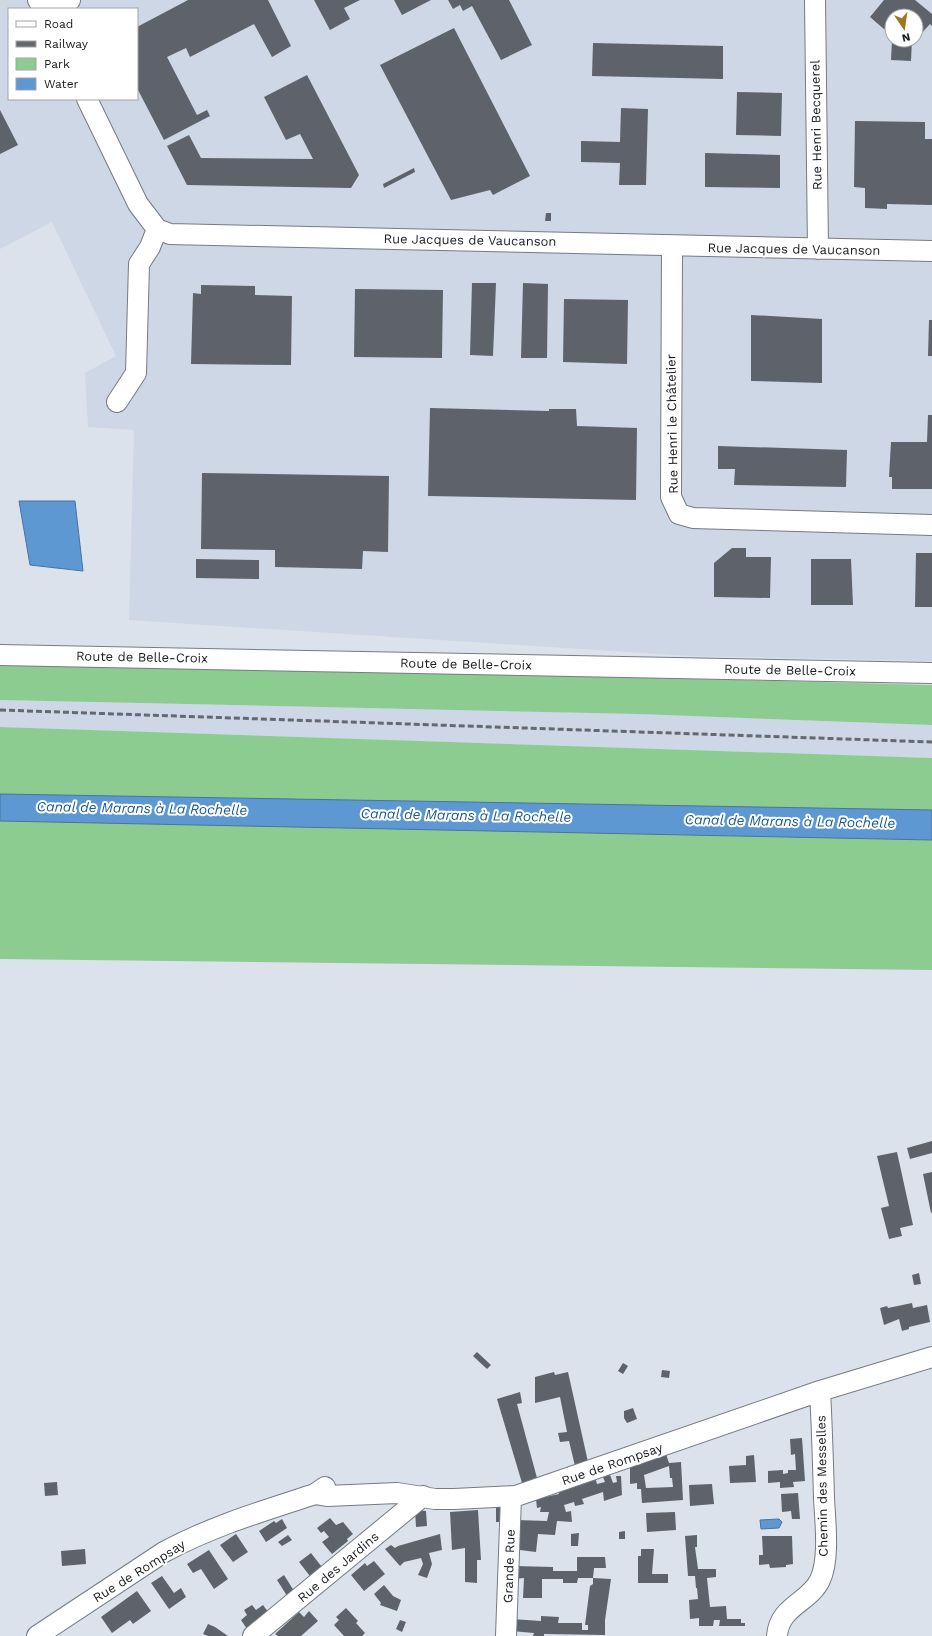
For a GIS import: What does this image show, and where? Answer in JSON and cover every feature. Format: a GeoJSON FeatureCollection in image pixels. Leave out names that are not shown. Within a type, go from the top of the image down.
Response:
{"type":"FeatureCollection","features":[{"type":"Feature","properties":{"kind":"street"},"geometry":{"type":"LineString","coordinates":[[54,8],[70,0]]}},
{"type":"Feature","properties":{"kind":"street","name":"Rue Henri Becquerel"},"geometry":{"type":"LineString","coordinates":[[814,0],[818,249]]}},
{"type":"Feature","properties":{"kind":"street"},"geometry":{"type":"LineString","coordinates":[[87,100],[138,204],[157,229],[150,247],[139,264],[136,373],[117,402]]}},
{"type":"Feature","properties":{"kind":"street","name":"Rue Jacques de Vaucanson"},"geometry":{"type":"LineString","coordinates":[[157,229],[170,234],[932,251]]}},
{"type":"Feature","properties":{"kind":"street","name":"Rue Henri le Châtelier"},"geometry":{"type":"LineString","coordinates":[[672,246],[671,497],[679,514],[693,518],[932,525]]}},
{"type":"Feature","properties":{"kind":"street","name":"Route de Belle-Croix"},"geometry":{"type":"LineString","coordinates":[[0,655],[932,674]]}},
{"type":"Feature","properties":{"kind":"street","name":"Rue de Rompsay"},"geometry":{"type":"LineString","coordinates":[[37,1636],[164,1552],[240,1517],[314,1494],[327,1486],[374,1484],[397,1493],[454,1499],[511,1497],[528,1493],[820,1391],[932,1357]]}},
{"type":"Feature","properties":{"kind":"street","name":"Chemin des Messelles"},"geometry":{"type":"LineString","coordinates":[[777,1636],[784,1615],[802,1600],[820,1580],[826,1552],[820,1391]]}},
{"type":"Feature","properties":{"kind":"street","name":"Rue des Jardins"},"geometry":{"type":"LineString","coordinates":[[253,1636],[423,1496]]}},
{"type":"Feature","properties":{"kind":"street","name":"Grande Rue"},"geometry":{"type":"LineString","coordinates":[[506,1636],[511,1497]]}},
{"type":"Feature","properties":{"kind":"shaded area"},"geometry":{"type":"Polygon","coordinates":[[[0,0],[932,0],[932,661],[689,656],[129,620],[134,430],[88,427],[85,373],[116,356],[52,222],[0,249],[0,0]]]}},
{"type":"Feature","properties":{"kind":"shaded area"},"geometry":{"type":"Polygon","coordinates":[[[0,700],[638,714],[932,725],[932,758],[0,727],[0,700]]]}},
{"type":"Feature","properties":{"kind":"green space"},"geometry":{"type":"Polygon","coordinates":[[[0,661],[932,685],[932,725],[638,714],[0,700],[0,661]]]}},
{"type":"Feature","properties":{"kind":"green space"},"geometry":{"type":"Polygon","coordinates":[[[0,727],[932,758],[932,970],[0,959],[0,727]]]}},
{"type":"Feature","properties":{"kind":"water"},"geometry":{"type":"Polygon","coordinates":[[[19,501],[75,501],[83,571],[30,565],[19,501]]]}},
{"type":"Feature","properties":{"kind":"water","name":"Canal de Marans à La Rochelle"},"geometry":{"type":"Polygon","coordinates":[[[0,794],[932,810],[932,840],[0,821],[0,794]]]}},
{"type":"Feature","properties":{"kind":"water"},"geometry":{"type":"Polygon","coordinates":[[[779,1519],[782,1522],[779,1528],[761,1529],[760,1520],[779,1519]]]}},
{"type":"Feature","properties":{"kind":"building"},"geometry":{"type":"Polygon","coordinates":[[[188,0],[268,0],[291,46],[272,57],[254,24],[190,57],[186,48],[167,57],[197,115],[207,110],[210,116],[164,140],[138,90],[138,26],[188,0]]]}},
{"type":"Feature","properties":{"kind":"building"},"geometry":{"type":"Polygon","coordinates":[[[314,0],[360,0],[344,8],[350,19],[330,30],[314,0]]]}},
{"type":"Feature","properties":{"kind":"building"},"geometry":{"type":"Polygon","coordinates":[[[394,0],[431,0],[402,15],[394,0]]]}},
{"type":"Feature","properties":{"kind":"building"},"geometry":{"type":"Polygon","coordinates":[[[448,0],[509,0],[532,45],[501,60],[472,6],[463,11],[460,5],[453,9],[448,0]]]}},
{"type":"Feature","properties":{"kind":"building"},"geometry":{"type":"Polygon","coordinates":[[[884,0],[915,0],[932,14],[932,26],[930,24],[924,31],[924,8],[884,8],[884,29],[870,17],[884,0]]]}},
{"type":"Feature","properties":{"kind":"building"},"geometry":{"type":"Polygon","coordinates":[[[454,28],[530,176],[493,195],[490,190],[451,200],[380,65],[454,28]]]}},
{"type":"Feature","properties":{"kind":"building"},"geometry":{"type":"Polygon","coordinates":[[[593,43],[723,46],[723,79],[592,76],[593,43]]]}},
{"type":"Feature","properties":{"kind":"building"},"geometry":{"type":"Polygon","coordinates":[[[892,48],[912,48],[911,61],[891,60],[892,48]]]}},
{"type":"Feature","properties":{"kind":"building"},"geometry":{"type":"Polygon","coordinates":[[[307,75],[359,175],[351,188],[187,185],[167,146],[189,135],[201,158],[313,159],[300,134],[286,140],[264,97],[307,75]]]}},
{"type":"Feature","properties":{"kind":"building"},"geometry":{"type":"Polygon","coordinates":[[[737,92],[782,93],[781,136],[736,135],[737,92]]]}},
{"type":"Feature","properties":{"kind":"building"},"geometry":{"type":"Polygon","coordinates":[[[621,108],[648,109],[646,185],[619,185],[620,163],[581,162],[581,141],[620,142],[621,108]]]}},
{"type":"Feature","properties":{"kind":"building"},"geometry":{"type":"Polygon","coordinates":[[[0,110],[18,145],[0,154],[0,110]]]}},
{"type":"Feature","properties":{"kind":"building"},"geometry":{"type":"Polygon","coordinates":[[[855,121],[925,122],[925,139],[932,139],[932,205],[887,204],[887,209],[865,208],[865,188],[854,187],[855,121]]]}},
{"type":"Feature","properties":{"kind":"building"},"geometry":{"type":"Polygon","coordinates":[[[705,153],[780,155],[780,188],[705,187],[705,153]]]}},
{"type":"Feature","properties":{"kind":"building"},"geometry":{"type":"Polygon","coordinates":[[[414,168],[415,172],[384,188],[383,184],[414,168]]]}},
{"type":"Feature","properties":{"kind":"building"},"geometry":{"type":"Polygon","coordinates":[[[546,213],[551,213],[551,221],[545,221],[546,213]]]}},
{"type":"Feature","properties":{"kind":"building"},"geometry":{"type":"Polygon","coordinates":[[[472,283],[496,283],[493,356],[470,355],[472,283]]]}},
{"type":"Feature","properties":{"kind":"building"},"geometry":{"type":"Polygon","coordinates":[[[523,283],[548,284],[547,358],[521,358],[523,283]]]}},
{"type":"Feature","properties":{"kind":"building"},"geometry":{"type":"Polygon","coordinates":[[[201,285],[255,286],[255,295],[292,296],[291,365],[191,364],[193,293],[201,294],[201,285]]]}},
{"type":"Feature","properties":{"kind":"building"},"geometry":{"type":"Polygon","coordinates":[[[355,289],[443,290],[442,358],[354,357],[355,289]]]}},
{"type":"Feature","properties":{"kind":"building"},"geometry":{"type":"Polygon","coordinates":[[[564,299],[628,300],[627,364],[563,362],[564,299]]]}},
{"type":"Feature","properties":{"kind":"building"},"geometry":{"type":"Polygon","coordinates":[[[751,315],[822,319],[822,383],[751,381],[751,315]]]}},
{"type":"Feature","properties":{"kind":"building"},"geometry":{"type":"Polygon","coordinates":[[[929,320],[932,320],[932,356],[928,356],[929,320]]]}},
{"type":"Feature","properties":{"kind":"building"},"geometry":{"type":"Polygon","coordinates":[[[430,408],[549,411],[549,409],[576,409],[577,426],[637,428],[636,500],[428,496],[430,408]]]}},
{"type":"Feature","properties":{"kind":"building"},"geometry":{"type":"Polygon","coordinates":[[[928,415],[932,415],[932,489],[892,489],[892,477],[889,477],[891,442],[927,442],[928,415]]]}},
{"type":"Feature","properties":{"kind":"building"},"geometry":{"type":"Polygon","coordinates":[[[718,446],[847,450],[846,487],[734,485],[735,469],[718,469],[718,446]]]}},
{"type":"Feature","properties":{"kind":"building"},"geometry":{"type":"Polygon","coordinates":[[[202,473],[389,476],[388,552],[363,551],[362,569],[275,567],[275,550],[201,549],[202,473]]]}},
{"type":"Feature","properties":{"kind":"building"},"geometry":{"type":"Polygon","coordinates":[[[732,548],[746,548],[746,557],[771,557],[770,598],[714,597],[714,563],[732,548]]]}},
{"type":"Feature","properties":{"kind":"building"},"geometry":{"type":"Polygon","coordinates":[[[916,553],[932,553],[932,607],[915,607],[916,553]]]}},
{"type":"Feature","properties":{"kind":"building"},"geometry":{"type":"Polygon","coordinates":[[[196,559],[259,560],[259,579],[196,578],[196,559]]]}},
{"type":"Feature","properties":{"kind":"building"},"geometry":{"type":"Polygon","coordinates":[[[811,559],[851,559],[853,605],[811,605],[811,559]]]}},
{"type":"Feature","properties":{"kind":"building"},"geometry":{"type":"Polygon","coordinates":[[[932,1141],[932,1153],[910,1159],[907,1148],[932,1141]]]}},
{"type":"Feature","properties":{"kind":"building"},"geometry":{"type":"Polygon","coordinates":[[[897,1152],[913,1225],[900,1228],[902,1236],[889,1239],[881,1208],[889,1206],[877,1156],[897,1152]]]}},
{"type":"Feature","properties":{"kind":"building"},"geometry":{"type":"Polygon","coordinates":[[[932,1172],[932,1212],[931,1213],[923,1174],[932,1172]]]}},
{"type":"Feature","properties":{"kind":"building"},"geometry":{"type":"Polygon","coordinates":[[[919,1273],[921,1284],[914,1285],[912,1275],[919,1273]]]}},
{"type":"Feature","properties":{"kind":"building"},"geometry":{"type":"Polygon","coordinates":[[[912,1303],[913,1308],[927,1305],[930,1322],[909,1327],[909,1329],[902,1331],[899,1319],[884,1325],[880,1308],[887,1306],[888,1308],[912,1303]]]}},
{"type":"Feature","properties":{"kind":"building"},"geometry":{"type":"Polygon","coordinates":[[[477,1352],[491,1365],[487,1369],[473,1356],[477,1352]]]}},
{"type":"Feature","properties":{"kind":"building"},"geometry":{"type":"Polygon","coordinates":[[[623,1363],[628,1366],[623,1374],[618,1371],[623,1363]]]}},
{"type":"Feature","properties":{"kind":"building"},"geometry":{"type":"Polygon","coordinates":[[[662,1370],[670,1371],[669,1378],[661,1377],[662,1370]]]}},
{"type":"Feature","properties":{"kind":"building"},"geometry":{"type":"Polygon","coordinates":[[[554,1372],[555,1375],[568,1372],[588,1462],[575,1466],[569,1441],[560,1442],[558,1433],[567,1432],[560,1397],[535,1403],[535,1377],[554,1372]]]}},
{"type":"Feature","properties":{"kind":"building"},"geometry":{"type":"Polygon","coordinates":[[[520,1392],[522,1403],[517,1404],[537,1478],[522,1483],[497,1399],[520,1392]]]}},
{"type":"Feature","properties":{"kind":"building"},"geometry":{"type":"Polygon","coordinates":[[[633,1408],[637,1419],[627,1423],[624,1418],[624,1411],[633,1408]]]}},
{"type":"Feature","properties":{"kind":"building"},"geometry":{"type":"Polygon","coordinates":[[[802,1438],[805,1481],[793,1482],[794,1487],[780,1488],[780,1482],[768,1483],[768,1471],[783,1470],[783,1474],[788,1473],[788,1470],[796,1470],[795,1454],[791,1455],[790,1439],[802,1438]]]}},
{"type":"Feature","properties":{"kind":"building"},"geometry":{"type":"Polygon","coordinates":[[[666,1454],[669,1463],[681,1462],[683,1500],[642,1503],[641,1489],[637,1489],[637,1483],[630,1484],[630,1466],[666,1454]],[[669,1466],[644,1475],[646,1488],[673,1487],[672,1478],[670,1478],[669,1466]]]}},
{"type":"Feature","properties":{"kind":"building"},"geometry":{"type":"Polygon","coordinates":[[[754,1455],[756,1482],[730,1483],[729,1466],[746,1465],[746,1456],[754,1455]]]}},
{"type":"Feature","properties":{"kind":"building"},"geometry":{"type":"Polygon","coordinates":[[[609,1472],[613,1483],[617,1482],[616,1476],[621,1476],[622,1495],[604,1501],[603,1492],[582,1499],[584,1504],[575,1506],[574,1502],[564,1505],[566,1512],[571,1511],[572,1522],[557,1521],[555,1535],[538,1534],[536,1552],[512,1549],[516,1520],[547,1521],[549,1512],[540,1512],[541,1507],[537,1508],[536,1499],[559,1494],[558,1490],[595,1477],[597,1484],[605,1482],[602,1475],[609,1472]]]}},
{"type":"Feature","properties":{"kind":"building"},"geometry":{"type":"Polygon","coordinates":[[[57,1482],[58,1495],[45,1496],[44,1483],[57,1482]]]}},
{"type":"Feature","properties":{"kind":"building"},"geometry":{"type":"Polygon","coordinates":[[[712,1484],[714,1504],[690,1506],[689,1485],[712,1484]]]}},
{"type":"Feature","properties":{"kind":"building"},"geometry":{"type":"Polygon","coordinates":[[[798,1493],[800,1519],[792,1519],[791,1511],[782,1512],[781,1494],[798,1493]]]}},
{"type":"Feature","properties":{"kind":"building"},"geometry":{"type":"Polygon","coordinates":[[[505,1507],[504,1522],[496,1522],[496,1508],[505,1507]]]}},
{"type":"Feature","properties":{"kind":"building"},"geometry":{"type":"Polygon","coordinates":[[[415,1510],[426,1511],[427,1526],[416,1527],[415,1510]]]}},
{"type":"Feature","properties":{"kind":"building"},"geometry":{"type":"Polygon","coordinates":[[[478,1510],[481,1560],[477,1560],[477,1583],[465,1582],[465,1548],[452,1550],[450,1512],[478,1510]]]}},
{"type":"Feature","properties":{"kind":"building"},"geometry":{"type":"Polygon","coordinates":[[[675,1512],[676,1530],[647,1532],[646,1513],[675,1512]]]}},
{"type":"Feature","properties":{"kind":"building"},"geometry":{"type":"Polygon","coordinates":[[[330,1518],[336,1525],[343,1522],[353,1534],[347,1539],[348,1541],[332,1554],[322,1542],[329,1537],[324,1531],[321,1533],[317,1528],[330,1518]]]}},
{"type":"Feature","properties":{"kind":"building"},"geometry":{"type":"Polygon","coordinates":[[[282,1519],[287,1528],[266,1542],[259,1531],[274,1521],[276,1523],[282,1519]]]}},
{"type":"Feature","properties":{"kind":"building"},"geometry":{"type":"Polygon","coordinates":[[[625,1531],[625,1539],[619,1539],[619,1532],[625,1531]]]}},
{"type":"Feature","properties":{"kind":"building"},"geometry":{"type":"Polygon","coordinates":[[[579,1533],[578,1546],[571,1546],[571,1534],[579,1533]]]}},
{"type":"Feature","properties":{"kind":"building"},"geometry":{"type":"Polygon","coordinates":[[[236,1534],[248,1552],[233,1562],[220,1545],[236,1534]]]}},
{"type":"Feature","properties":{"kind":"building"},"geometry":{"type":"Polygon","coordinates":[[[440,1534],[442,1550],[429,1553],[432,1564],[427,1578],[418,1575],[423,1564],[421,1558],[404,1562],[400,1566],[385,1549],[391,1545],[395,1548],[440,1534]]]}},
{"type":"Feature","properties":{"kind":"building"},"geometry":{"type":"Polygon","coordinates":[[[288,1535],[292,1540],[282,1546],[278,1542],[288,1535]]]}},
{"type":"Feature","properties":{"kind":"building"},"geometry":{"type":"Polygon","coordinates":[[[697,1535],[697,1547],[695,1547],[698,1569],[716,1569],[716,1577],[707,1578],[710,1607],[726,1606],[727,1619],[741,1619],[741,1623],[745,1623],[745,1626],[719,1626],[720,1620],[714,1620],[713,1626],[699,1626],[699,1618],[690,1619],[689,1600],[698,1599],[695,1576],[688,1576],[685,1536],[697,1535]]]}},
{"type":"Feature","properties":{"kind":"building"},"geometry":{"type":"Polygon","coordinates":[[[762,1536],[792,1536],[793,1564],[786,1565],[786,1567],[770,1568],[769,1564],[759,1565],[759,1555],[763,1555],[762,1536]]]}},
{"type":"Feature","properties":{"kind":"building"},"geometry":{"type":"Polygon","coordinates":[[[85,1549],[86,1564],[62,1566],[61,1551],[85,1549]]]}},
{"type":"Feature","properties":{"kind":"building"},"geometry":{"type":"Polygon","coordinates":[[[641,1549],[654,1549],[652,1574],[668,1574],[668,1583],[638,1583],[638,1556],[641,1556],[641,1549]]]}},
{"type":"Feature","properties":{"kind":"building"},"geometry":{"type":"Polygon","coordinates":[[[209,1550],[228,1579],[214,1589],[201,1569],[193,1573],[187,1564],[209,1550]]]}},
{"type":"Feature","properties":{"kind":"building"},"geometry":{"type":"Polygon","coordinates":[[[311,1553],[325,1571],[313,1580],[299,1562],[311,1553]]]}},
{"type":"Feature","properties":{"kind":"building"},"geometry":{"type":"Polygon","coordinates":[[[577,1557],[605,1557],[606,1568],[594,1568],[593,1578],[578,1578],[577,1583],[563,1583],[563,1579],[542,1579],[542,1598],[523,1598],[524,1578],[513,1579],[514,1566],[553,1567],[553,1571],[577,1571],[577,1557]]]}},
{"type":"Feature","properties":{"kind":"building"},"geometry":{"type":"Polygon","coordinates":[[[374,1561],[385,1574],[364,1591],[351,1575],[365,1563],[367,1566],[374,1561]]]}},
{"type":"Feature","properties":{"kind":"building"},"geometry":{"type":"Polygon","coordinates":[[[284,1575],[296,1594],[289,1599],[277,1580],[284,1575]]]}},
{"type":"Feature","properties":{"kind":"building"},"geometry":{"type":"Polygon","coordinates":[[[162,1576],[174,1593],[181,1588],[186,1597],[169,1609],[151,1583],[162,1576]]]}},
{"type":"Feature","properties":{"kind":"building"},"geometry":{"type":"Polygon","coordinates":[[[593,1578],[611,1579],[605,1620],[605,1635],[544,1634],[544,1636],[533,1636],[534,1633],[511,1631],[512,1619],[541,1621],[541,1616],[559,1617],[558,1623],[582,1623],[582,1630],[588,1630],[588,1625],[585,1625],[590,1586],[593,1584],[593,1578]]]}},
{"type":"Feature","properties":{"kind":"building"},"geometry":{"type":"Polygon","coordinates":[[[384,1585],[393,1596],[401,1600],[397,1611],[380,1605],[381,1603],[374,1594],[384,1585]]]}},
{"type":"Feature","properties":{"kind":"building"},"geometry":{"type":"Polygon","coordinates":[[[137,1591],[151,1611],[133,1624],[130,1620],[112,1633],[101,1617],[137,1591]]]}},
{"type":"Feature","properties":{"kind":"building"},"geometry":{"type":"Polygon","coordinates":[[[252,1605],[256,1610],[263,1605],[271,1616],[249,1632],[241,1620],[247,1615],[244,1610],[252,1605]]]}},
{"type":"Feature","properties":{"kind":"building"},"geometry":{"type":"Polygon","coordinates":[[[346,1608],[358,1621],[356,1623],[365,1633],[362,1636],[344,1636],[334,1625],[339,1620],[336,1617],[346,1608]]]}},
{"type":"Feature","properties":{"kind":"building"},"geometry":{"type":"Polygon","coordinates":[[[309,1611],[318,1621],[301,1636],[278,1636],[275,1634],[299,1612],[304,1617],[309,1611]]]}},
{"type":"Feature","properties":{"kind":"building"},"geometry":{"type":"Polygon","coordinates":[[[400,1620],[406,1622],[402,1632],[396,1629],[400,1620]]]}},
{"type":"Feature","properties":{"kind":"building"},"geometry":{"type":"Polygon","coordinates":[[[208,1624],[228,1636],[208,1636],[203,1634],[208,1624]]]}},
{"type":"Feature","properties":{"kind":"railway"},"geometry":{"type":"LineString","coordinates":[[0,710],[932,742]]}}]}
